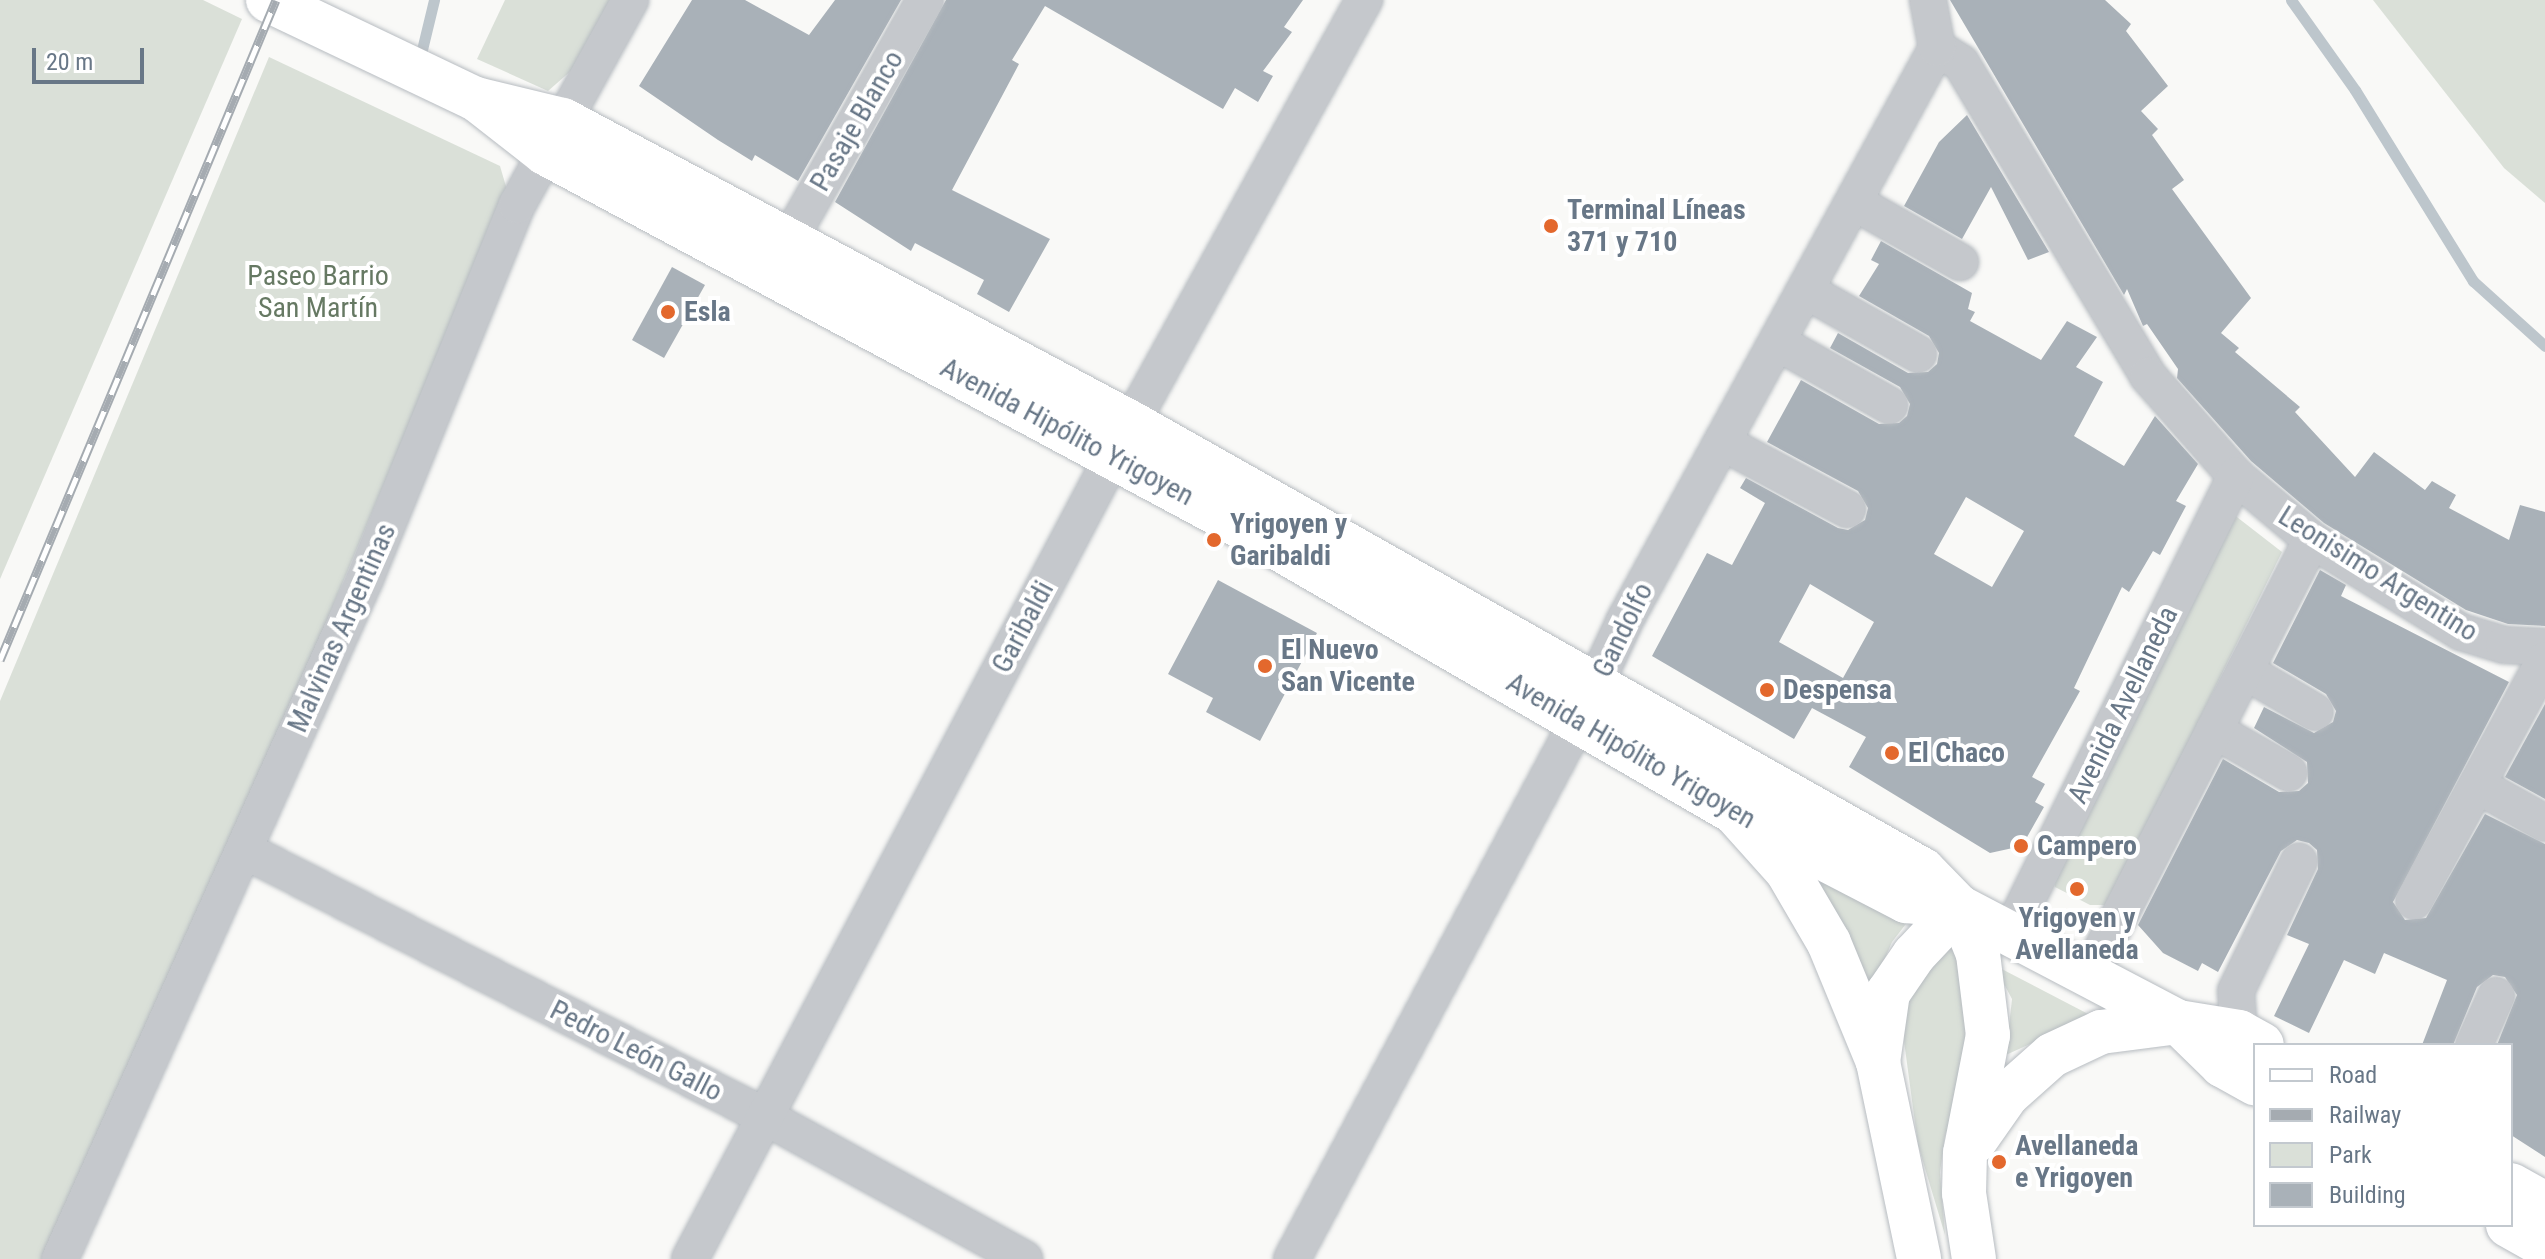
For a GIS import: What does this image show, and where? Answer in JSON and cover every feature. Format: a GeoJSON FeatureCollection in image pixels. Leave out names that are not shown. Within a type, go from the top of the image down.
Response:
{"type":"FeatureCollection","features":[{"type":"Feature","properties":{"kind":"main road","name":"Avenida Hipólito Yrigoyen"},"geometry":{"type":"LineString","coordinates":[[268,0],[392,56],[554,137],[788,242],[1123,440],[1587,704],[1923,870],[1959,907],[2178,1022],[2250,1039]]}},
{"type":"Feature","properties":{"kind":"main road","name":"Avenida Hipólito Yrigoyen"},"geometry":{"type":"LineString","coordinates":[[554,137],[1123,440]]}},
{"type":"Feature","properties":{"kind":"main road","name":"Avenida Hipólito Yrigoyen"},"geometry":{"type":"LineString","coordinates":[[1587,704],[1734,812],[1906,901],[1959,907]]}},
{"type":"Feature","properties":{"kind":"main road"},"geometry":{"type":"LineString","coordinates":[[1734,812],[1787,871],[1829,943],[1878,1062],[1919,1259]]}},
{"type":"Feature","properties":{"kind":"main road"},"geometry":{"type":"LineString","coordinates":[[1878,1062],[1882,1016],[1898,974],[1959,907],[1978,954],[1988,1035],[1965,1153],[1964,1193],[1974,1259]]}},
{"type":"Feature","properties":{"kind":"main road","name":"Avenida Hipólito Yrigoyen"},"geometry":{"type":"LineString","coordinates":[[2178,1022],[2222,1065],[2253,1082]]}},
{"type":"Feature","properties":{"kind":"main road"},"geometry":{"type":"LineString","coordinates":[[1965,1153],[2007,1095],[2052,1055],[2101,1032],[2178,1022]]}},
{"type":"Feature","properties":{"kind":"main road"},"geometry":{"type":"LineString","coordinates":[[2513,1186],[2545,1204]]}},
{"type":"Feature","properties":{"kind":"main road"},"geometry":{"type":"LineString","coordinates":[[2512,1227],[2545,1246]]}},
{"type":"Feature","properties":{"kind":"street","name":"Malvinas Argentinas"},"geometry":{"type":"LineString","coordinates":[[60,1259],[365,579],[517,205],[630,0]]}},
{"type":"Feature","properties":{"kind":"street","name":"Pasaje Blanco"},"geometry":{"type":"LineString","coordinates":[[788,242],[925,0]]}},
{"type":"Feature","properties":{"kind":"street","name":"Garibaldi"},"geometry":{"type":"LineString","coordinates":[[690,1259],[1123,440],[1364,0]]}},
{"type":"Feature","properties":{"kind":"street"},"geometry":{"type":"LineString","coordinates":[[1928,0],[1937,48]]}},
{"type":"Feature","properties":{"kind":"street","name":"Gandolfo"},"geometry":{"type":"LineString","coordinates":[[1292,1259],[1587,704],[1625,620],[1937,48]]}},
{"type":"Feature","properties":{"kind":"street","name":"Leonisimo Argentino"},"geometry":{"type":"LineString","coordinates":[[1937,48],[1961,63],[2108,316],[2148,376],[2236,476],[2312,540],[2461,632],[2504,645],[2545,647]]}},
{"type":"Feature","properties":{"kind":"street"},"geometry":{"type":"LineString","coordinates":[[1854,202],[1960,262]]}},
{"type":"Feature","properties":{"kind":"street"},"geometry":{"type":"LineString","coordinates":[[1805,290],[1918,354]]}},
{"type":"Feature","properties":{"kind":"street"},"geometry":{"type":"LineString","coordinates":[[1777,342],[1889,405]]}},
{"type":"Feature","properties":{"kind":"street"},"geometry":{"type":"LineString","coordinates":[[1722,442],[1847,509]]}},
{"type":"Feature","properties":{"kind":"street","name":"Avenida Avellaneda"},"geometry":{"type":"LineString","coordinates":[[2010,934],[2236,476]]}},
{"type":"Feature","properties":{"kind":"street"},"geometry":{"type":"LineString","coordinates":[[2089,975],[2312,540]]}},
{"type":"Feature","properties":{"kind":"street"},"geometry":{"type":"LineString","coordinates":[[2414,901],[2545,660]]}},
{"type":"Feature","properties":{"kind":"street"},"geometry":{"type":"LineString","coordinates":[[2245,671],[2315,712]]}},
{"type":"Feature","properties":{"kind":"street"},"geometry":{"type":"LineString","coordinates":[[2214,730],[2289,773]]}},
{"type":"Feature","properties":{"kind":"street"},"geometry":{"type":"LineString","coordinates":[[2477,785],[2545,823]]}},
{"type":"Feature","properties":{"kind":"street","name":"Pedro León Gallo"},"geometry":{"type":"LineString","coordinates":[[244,850],[764,1116],[1024,1259]]}},
{"type":"Feature","properties":{"kind":"street"},"geometry":{"type":"LineString","coordinates":[[2250,1039],[2236,991],[2299,861]]}},
{"type":"Feature","properties":{"kind":"street"},"geometry":{"type":"LineString","coordinates":[[2475,1043],[2496,996]]}},
{"type":"Feature","properties":{"kind":"green space"},"geometry":{"type":"Polygon","coordinates":[[[0,0],[203,0],[242,19],[0,579],[0,0]]]}},
{"type":"Feature","properties":{"kind":"green space"},"geometry":{"type":"Polygon","coordinates":[[[505,0],[618,0],[589,55],[548,91],[477,59],[505,0]]]}},
{"type":"Feature","properties":{"kind":"green space"},"geometry":{"type":"Polygon","coordinates":[[[2373,0],[2545,0],[2545,203],[2504,168],[2373,0]]]}},
{"type":"Feature","properties":{"kind":"green space","name":"Paseo Barrio San Martín"},"geometry":{"type":"Polygon","coordinates":[[[269,57],[500,166],[507,190],[256,790],[51,1259],[0,1259],[0,701],[269,57]]]}},
{"type":"Feature","properties":{"kind":"green space"},"geometry":{"type":"Polygon","coordinates":[[[2233,514],[2282,552],[2108,905],[2090,905],[2055,887],[2053,875],[2233,514]]]}},
{"type":"Feature","properties":{"kind":"green space"},"geometry":{"type":"Polygon","coordinates":[[[1800,856],[1912,916],[1892,942],[1870,993],[1800,856]]]}},
{"type":"Feature","properties":{"kind":"green space"},"geometry":{"type":"Polygon","coordinates":[[[1953,944],[1968,997],[1962,1092],[1945,1136],[1940,1172],[1945,1235],[1918,1145],[1904,1041],[1905,1007],[1921,970],[1953,944]]]}},
{"type":"Feature","properties":{"kind":"green space"},"geometry":{"type":"Polygon","coordinates":[[[1994,965],[2092,1016],[1999,1058],[2008,1036],[2012,999],[1994,965]]]}},
{"type":"Feature","properties":{"kind":"building"},"geometry":{"type":"Polygon","coordinates":[[[692,0],[745,0],[809,35],[835,0],[901,0],[798,181],[755,155],[752,161],[639,86],[692,0]]]}},
{"type":"Feature","properties":{"kind":"building"},"geometry":{"type":"Polygon","coordinates":[[[946,0],[1303,0],[1284,27],[1292,32],[1263,71],[1273,76],[1258,102],[1235,88],[1223,109],[1045,6],[1012,60],[1019,64],[952,190],[1050,239],[1009,312],[977,294],[984,280],[915,243],[911,251],[835,202],[946,0]]]}},
{"type":"Feature","properties":{"kind":"building"},"geometry":{"type":"Polygon","coordinates":[[[1950,0],[2105,0],[2131,24],[2126,31],[2168,86],[2141,111],[2158,129],[2152,135],[2184,180],[2172,189],[2251,298],[2221,333],[2239,348],[2235,352],[2300,407],[2295,412],[2355,477],[2374,452],[2425,490],[2432,481],[2456,495],[2449,508],[2509,540],[2520,505],[2545,512],[2545,626],[2508,624],[2466,610],[2324,523],[2251,461],[2177,378],[2178,369],[2147,324],[2143,326],[2127,289],[2124,295],[1950,0]]]}},
{"type":"Feature","properties":{"kind":"building"},"geometry":{"type":"Polygon","coordinates":[[[1967,115],[2049,252],[2028,260],[1991,187],[1962,239],[1904,206],[1939,142],[1967,115]]]}},
{"type":"Feature","properties":{"kind":"building"},"geometry":{"type":"Polygon","coordinates":[[[1881,241],[1972,293],[1968,309],[1975,312],[1970,321],[2041,360],[2067,321],[2097,337],[2076,367],[2103,382],[2074,436],[2124,466],[2155,416],[2198,464],[2176,501],[2186,506],[2160,555],[2153,551],[2129,592],[2122,587],[2074,688],[2080,691],[2032,777],[2045,784],[2035,802],[2044,807],[2022,846],[1990,853],[1849,767],[1866,737],[1812,708],[1794,739],[1652,656],[1707,553],[1732,565],[1765,503],[1740,488],[1746,478],[1838,528],[1848,530],[1865,520],[1868,508],[1858,491],[1767,442],[1801,380],[1879,424],[1899,423],[1907,416],[1910,404],[1900,387],[1830,348],[1838,333],[1908,373],[1928,372],[1937,364],[1939,353],[1929,336],[1859,296],[1879,264],[1871,260],[1881,241]],[[1966,497],[1934,554],[1992,587],[2024,531],[1966,497]],[[1810,584],[1779,642],[1843,678],[1874,622],[1810,584]]]}},
{"type":"Feature","properties":{"kind":"building","name":"Esla"},"geometry":{"type":"Polygon","coordinates":[[[672,267],[705,285],[664,358],[632,340],[672,267]]]}},
{"type":"Feature","properties":{"kind":"building"},"geometry":{"type":"Polygon","coordinates":[[[2320,570],[2346,585],[2341,596],[2509,682],[2393,902],[2405,920],[2426,918],[2485,814],[2545,844],[2545,1157],[2513,1136],[2513,1043],[2498,1043],[2517,995],[2505,977],[2493,975],[2477,987],[2454,1043],[2423,1043],[2447,980],[2384,953],[2375,974],[2344,960],[2309,1033],[2274,1016],[2309,944],[2287,935],[2318,869],[2317,850],[2309,843],[2297,840],[2281,851],[2218,972],[2202,963],[2198,971],[2163,953],[2138,925],[2223,759],[2279,792],[2299,791],[2308,783],[2307,762],[2254,728],[2264,707],[2314,733],[2333,722],[2336,711],[2326,694],[2273,663],[2320,570]]]}},
{"type":"Feature","properties":{"kind":"building"},"geometry":{"type":"Polygon","coordinates":[[[1218,580],[1317,633],[1260,741],[1206,712],[1213,698],[1168,674],[1218,580]]]}},
{"type":"Feature","properties":{"kind":"building"},"geometry":{"type":"Polygon","coordinates":[[[2545,704],[2545,799],[2505,777],[2545,704]]]}},
{"type":"Feature","properties":{"kind":"waterway"},"geometry":{"type":"LineString","coordinates":[[419,62],[434,0]]}},
{"type":"Feature","properties":{"kind":"waterway"},"geometry":{"type":"LineString","coordinates":[[2291,0],[2355,90],[2473,281],[2545,346]]}},
{"type":"Feature","properties":{"kind":"railway"},"geometry":{"type":"LineString","coordinates":[[0,660],[276,0]]}},
{"type":"Feature","properties":{"kind":"place","name":"Terminal Líneas 371 y 710"},"geometry":{"type":"Point","coordinates":[1551,226]}},
{"type":"Feature","properties":{"kind":"place","name":"Esla"},"geometry":{"type":"Point","coordinates":[668,312]}},
{"type":"Feature","properties":{"kind":"place","name":"Yrigoyen y Garibaldi"},"geometry":{"type":"Point","coordinates":[1214,540]}},
{"type":"Feature","properties":{"kind":"place","name":"El Nuevo San Vicente"},"geometry":{"type":"Point","coordinates":[1265,666]}},
{"type":"Feature","properties":{"kind":"place","name":"Despensa"},"geometry":{"type":"Point","coordinates":[1767,690]}},
{"type":"Feature","properties":{"kind":"place","name":"El Chaco"},"geometry":{"type":"Point","coordinates":[1892,753]}},
{"type":"Feature","properties":{"kind":"place","name":"Campero"},"geometry":{"type":"Point","coordinates":[2021,846]}},
{"type":"Feature","properties":{"kind":"place","name":"Yrigoyen y Avellaneda"},"geometry":{"type":"Point","coordinates":[2077,889]}},
{"type":"Feature","properties":{"kind":"place","name":"Avellaneda e Yrigoyen"},"geometry":{"type":"Point","coordinates":[1999,1162]}}]}
